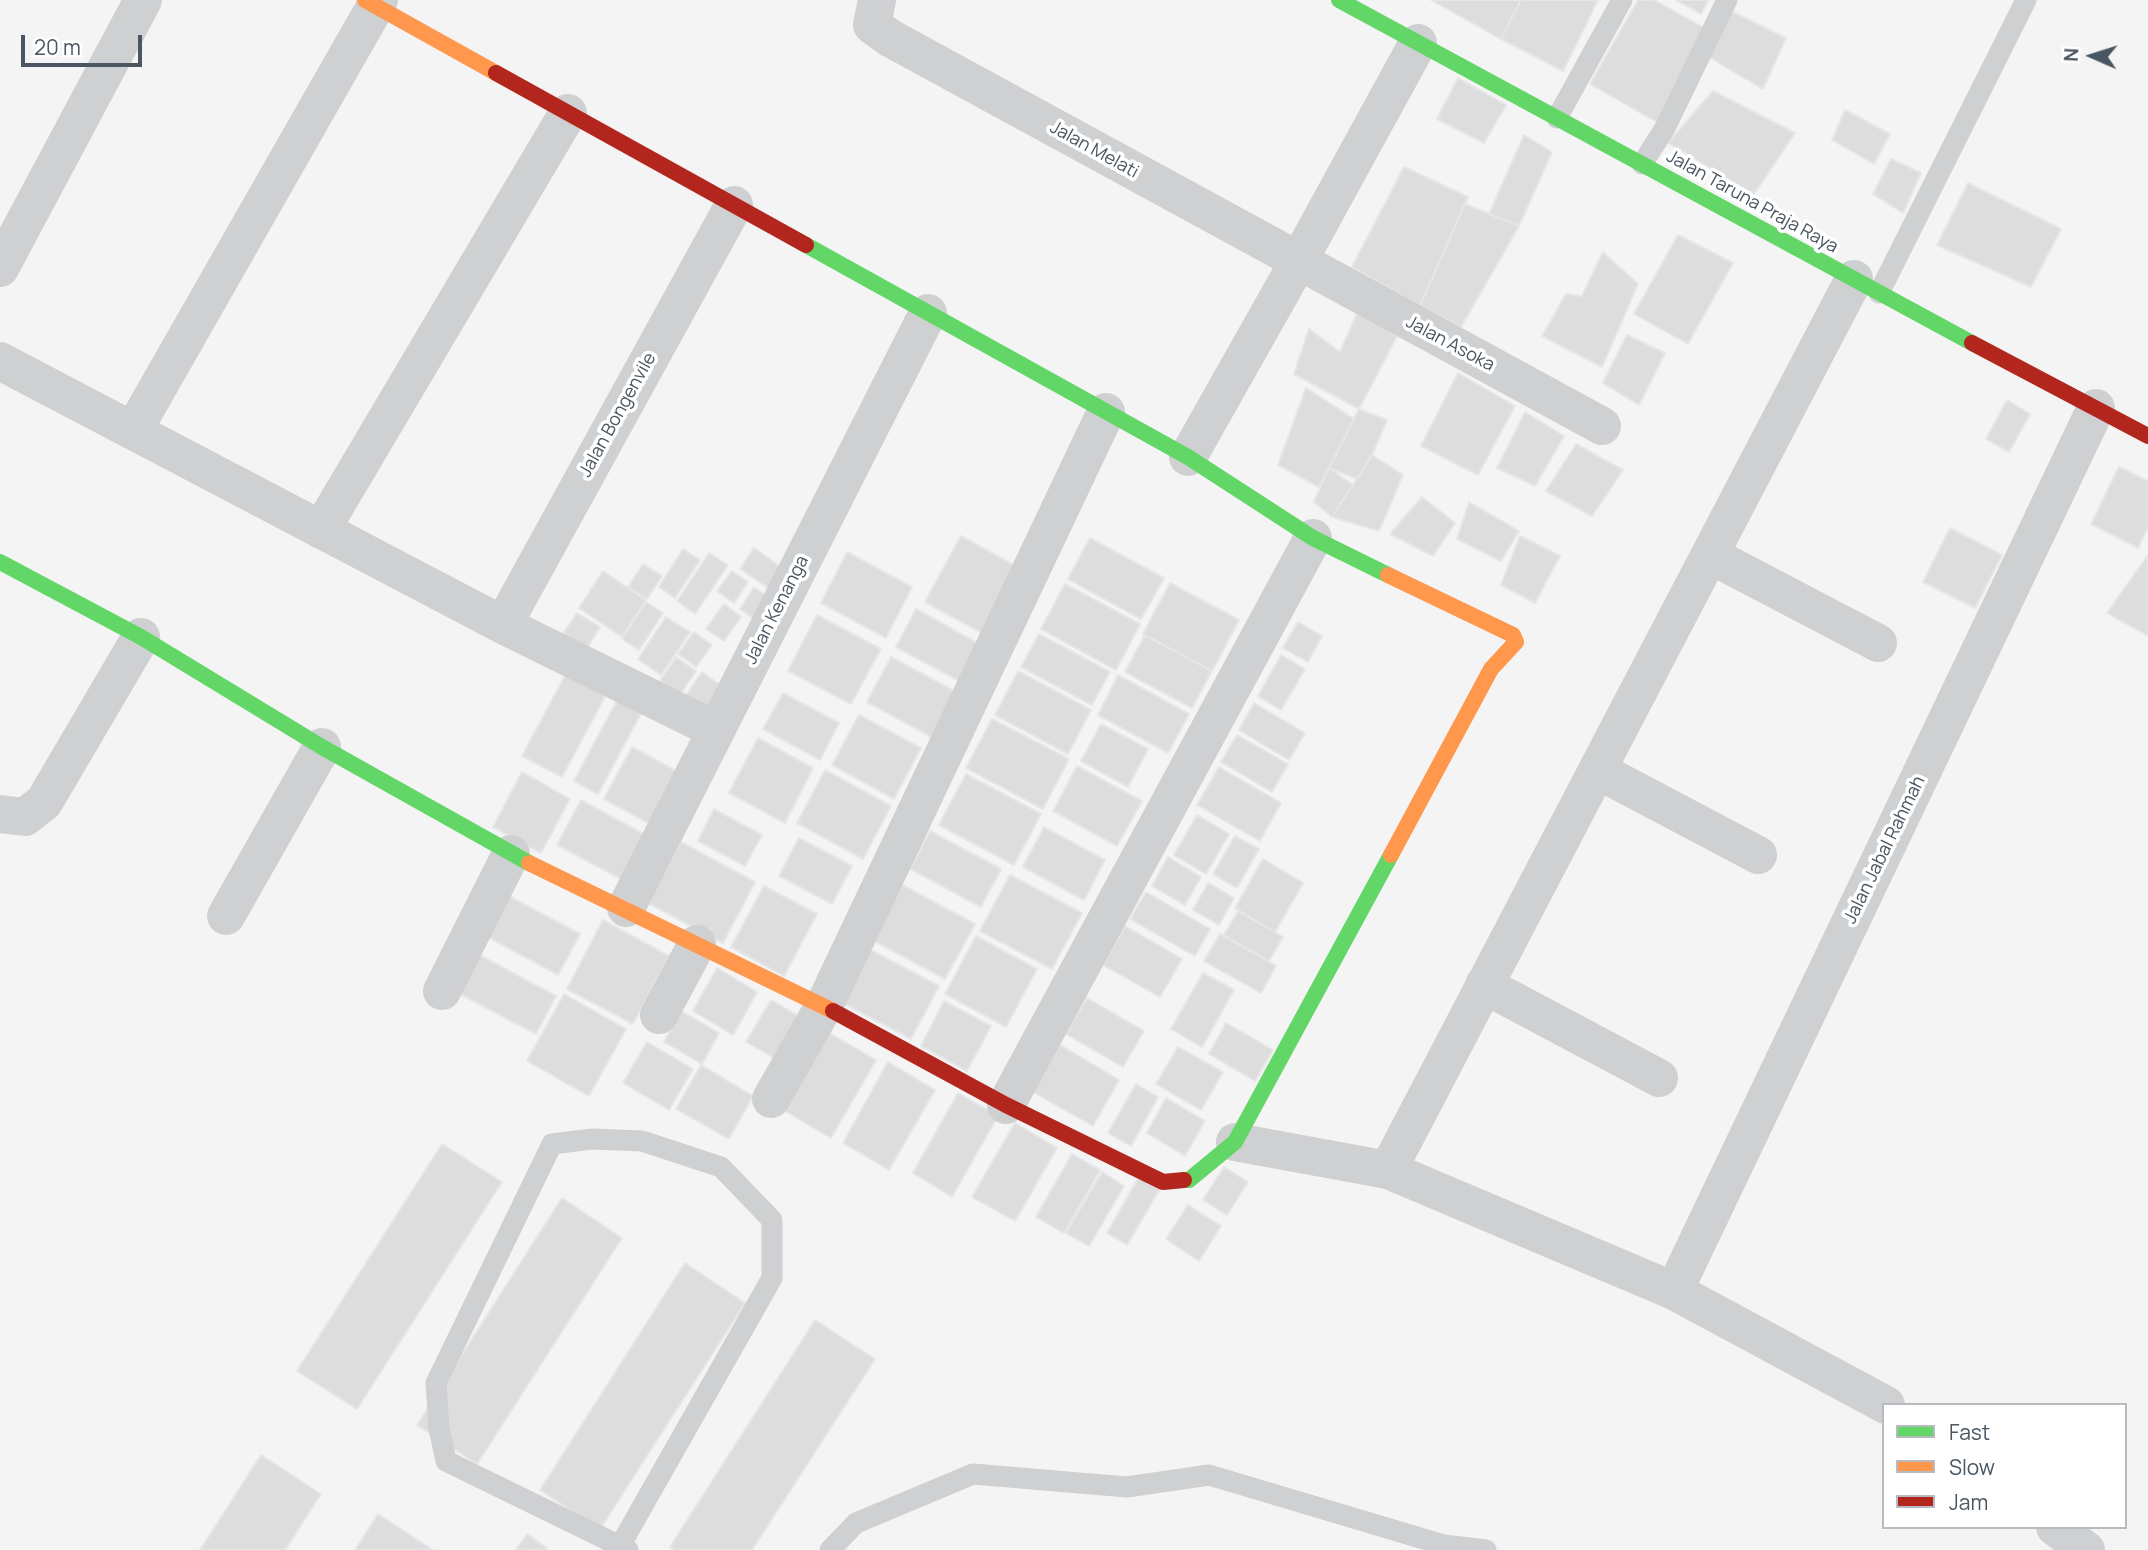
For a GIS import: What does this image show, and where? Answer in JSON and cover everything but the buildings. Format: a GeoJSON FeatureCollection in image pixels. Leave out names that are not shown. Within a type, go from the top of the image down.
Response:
{"type":"FeatureCollection","features":[{"type":"Feature","properties":{"kind":"street"},"geometry":{"type":"LineString","coordinates":[[0,268],[142,0]]}},
{"type":"Feature","properties":{"kind":"street","name":"Jalan Melati"},"geometry":{"type":"LineString","coordinates":[[877,0],[873,24],[890,38],[1298,262]]}},
{"type":"Feature","properties":{"kind":"street","name":"Jalan Taruna Praja Raya"},"geometry":{"type":"LineString","coordinates":[[1339,0],[2148,436]]}},
{"type":"Feature","properties":{"kind":"street"},"geometry":{"type":"LineString","coordinates":[[0,562],[141,637],[322,747],[511,854],[824,1006],[1006,1105],[1163,1181],[1189,1180],[1235,1142],[1491,670],[1516,642],[1514,635],[1313,538],[1188,457],[373,2],[133,431]]}},
{"type":"Feature","properties":{"kind":"street"},"geometry":{"type":"LineString","coordinates":[[1188,457],[1418,43]]}},
{"type":"Feature","properties":{"kind":"street"},"geometry":{"type":"LineString","coordinates":[[321,530],[568,113]]}},
{"type":"Feature","properties":{"kind":"street","name":"Jalan Bongenvile"},"geometry":{"type":"LineString","coordinates":[[503,625],[734,205]]}},
{"type":"Feature","properties":{"kind":"street","name":"Jalan Asoka"},"geometry":{"type":"LineString","coordinates":[[1298,262],[1602,426]]}},
{"type":"Feature","properties":{"kind":"street"},"geometry":{"type":"LineString","coordinates":[[1388,1170],[1710,555],[1867,286]]}},
{"type":"Feature","properties":{"kind":"street","name":"Jalan Kenanga"},"geometry":{"type":"LineString","coordinates":[[626,908],[928,313]]}},
{"type":"Feature","properties":{"kind":"street"},"geometry":{"type":"LineString","coordinates":[[0,361],[503,625],[716,730]]}},
{"type":"Feature","properties":{"kind":"street","name":"Jalan Jabal Rahmah"},"geometry":{"type":"LineString","coordinates":[[1674,1291],[2096,408]]}},
{"type":"Feature","properties":{"kind":"street"},"geometry":{"type":"LineString","coordinates":[[771,1098],[824,1006],[1106,412]]}},
{"type":"Feature","properties":{"kind":"street"},"geometry":{"type":"LineString","coordinates":[[1006,1105],[1313,538]]}},
{"type":"Feature","properties":{"kind":"street"},"geometry":{"type":"LineString","coordinates":[[1710,555],[1878,643]]}},
{"type":"Feature","properties":{"kind":"street"},"geometry":{"type":"LineString","coordinates":[[0,814],[25,817],[44,802],[141,637]]}},
{"type":"Feature","properties":{"kind":"street"},"geometry":{"type":"LineString","coordinates":[[226,916],[322,747]]}},
{"type":"Feature","properties":{"kind":"street"},"geometry":{"type":"LineString","coordinates":[[1597,770],[1758,855]]}},
{"type":"Feature","properties":{"kind":"street"},"geometry":{"type":"LineString","coordinates":[[442,991],[511,854]]}},
{"type":"Feature","properties":{"kind":"street"},"geometry":{"type":"LineString","coordinates":[[659,1015],[697,944]]}},
{"type":"Feature","properties":{"kind":"street"},"geometry":{"type":"LineString","coordinates":[[1485,985],[1659,1078]]}},
{"type":"Feature","properties":{"kind":"street"},"geometry":{"type":"LineString","coordinates":[[1235,1142],[1388,1170],[1674,1291],[1882,1403]]}},
{"type":"Feature","properties":{"kind":"street"},"geometry":{"type":"LineString","coordinates":[[2058,1529],[2086,1550]]}},
{"type":"Feature","properties":{"kind":"lane"},"geometry":{"type":"LineString","coordinates":[[1557,118],[1622,0]]}},
{"type":"Feature","properties":{"kind":"lane"},"geometry":{"type":"LineString","coordinates":[[1642,164],[1665,128],[1727,0]]}},
{"type":"Feature","properties":{"kind":"lane"},"geometry":{"type":"LineString","coordinates":[[1867,286],[2025,0]]}},
{"type":"Feature","properties":{"kind":"lane"},"geometry":{"type":"LineString","coordinates":[[592,1139],[642,1141],[721,1167],[772,1220],[772,1278],[624,1548],[446,1461],[439,1428],[436,1383],[552,1144],[592,1139]]}},
{"type":"Feature","properties":{"kind":"lane"},"geometry":{"type":"LineString","coordinates":[[830,1550],[856,1523],[973,1474],[1127,1487],[1209,1475],[1444,1545],[1486,1550]]}},
{"type":"Feature","properties":{"kind":"traffic: fast"},"geometry":{"type":"LineString","coordinates":[[1339,0],[1972,343]]}},
{"type":"Feature","properties":{"kind":"traffic: fast"},"geometry":{"type":"LineString","coordinates":[[806,245],[1188,457],[1313,538],[1388,575]]}},
{"type":"Feature","properties":{"kind":"traffic: fast"},"geometry":{"type":"LineString","coordinates":[[0,562],[141,637],[322,747],[529,863]]}},
{"type":"Feature","properties":{"kind":"traffic: fast"},"geometry":{"type":"LineString","coordinates":[[1184,1180],[1189,1180],[1235,1142],[1391,855]]}},
{"type":"Feature","properties":{"kind":"traffic: slow"},"geometry":{"type":"LineString","coordinates":[[365,0],[496,73]]}},
{"type":"Feature","properties":{"kind":"traffic: slow"},"geometry":{"type":"LineString","coordinates":[[1388,575],[1513,635],[1516,642],[1491,669],[1391,855]]}},
{"type":"Feature","properties":{"kind":"traffic: slow"},"geometry":{"type":"LineString","coordinates":[[529,863],[833,1011]]}},
{"type":"Feature","properties":{"kind":"traffic: jam"},"geometry":{"type":"LineString","coordinates":[[496,73],[806,245]]}},
{"type":"Feature","properties":{"kind":"traffic: jam"},"geometry":{"type":"LineString","coordinates":[[1972,343],[2148,436]]}},
{"type":"Feature","properties":{"kind":"traffic: jam"},"geometry":{"type":"LineString","coordinates":[[833,1011],[1006,1105],[1163,1182],[1184,1180]]}}]}
